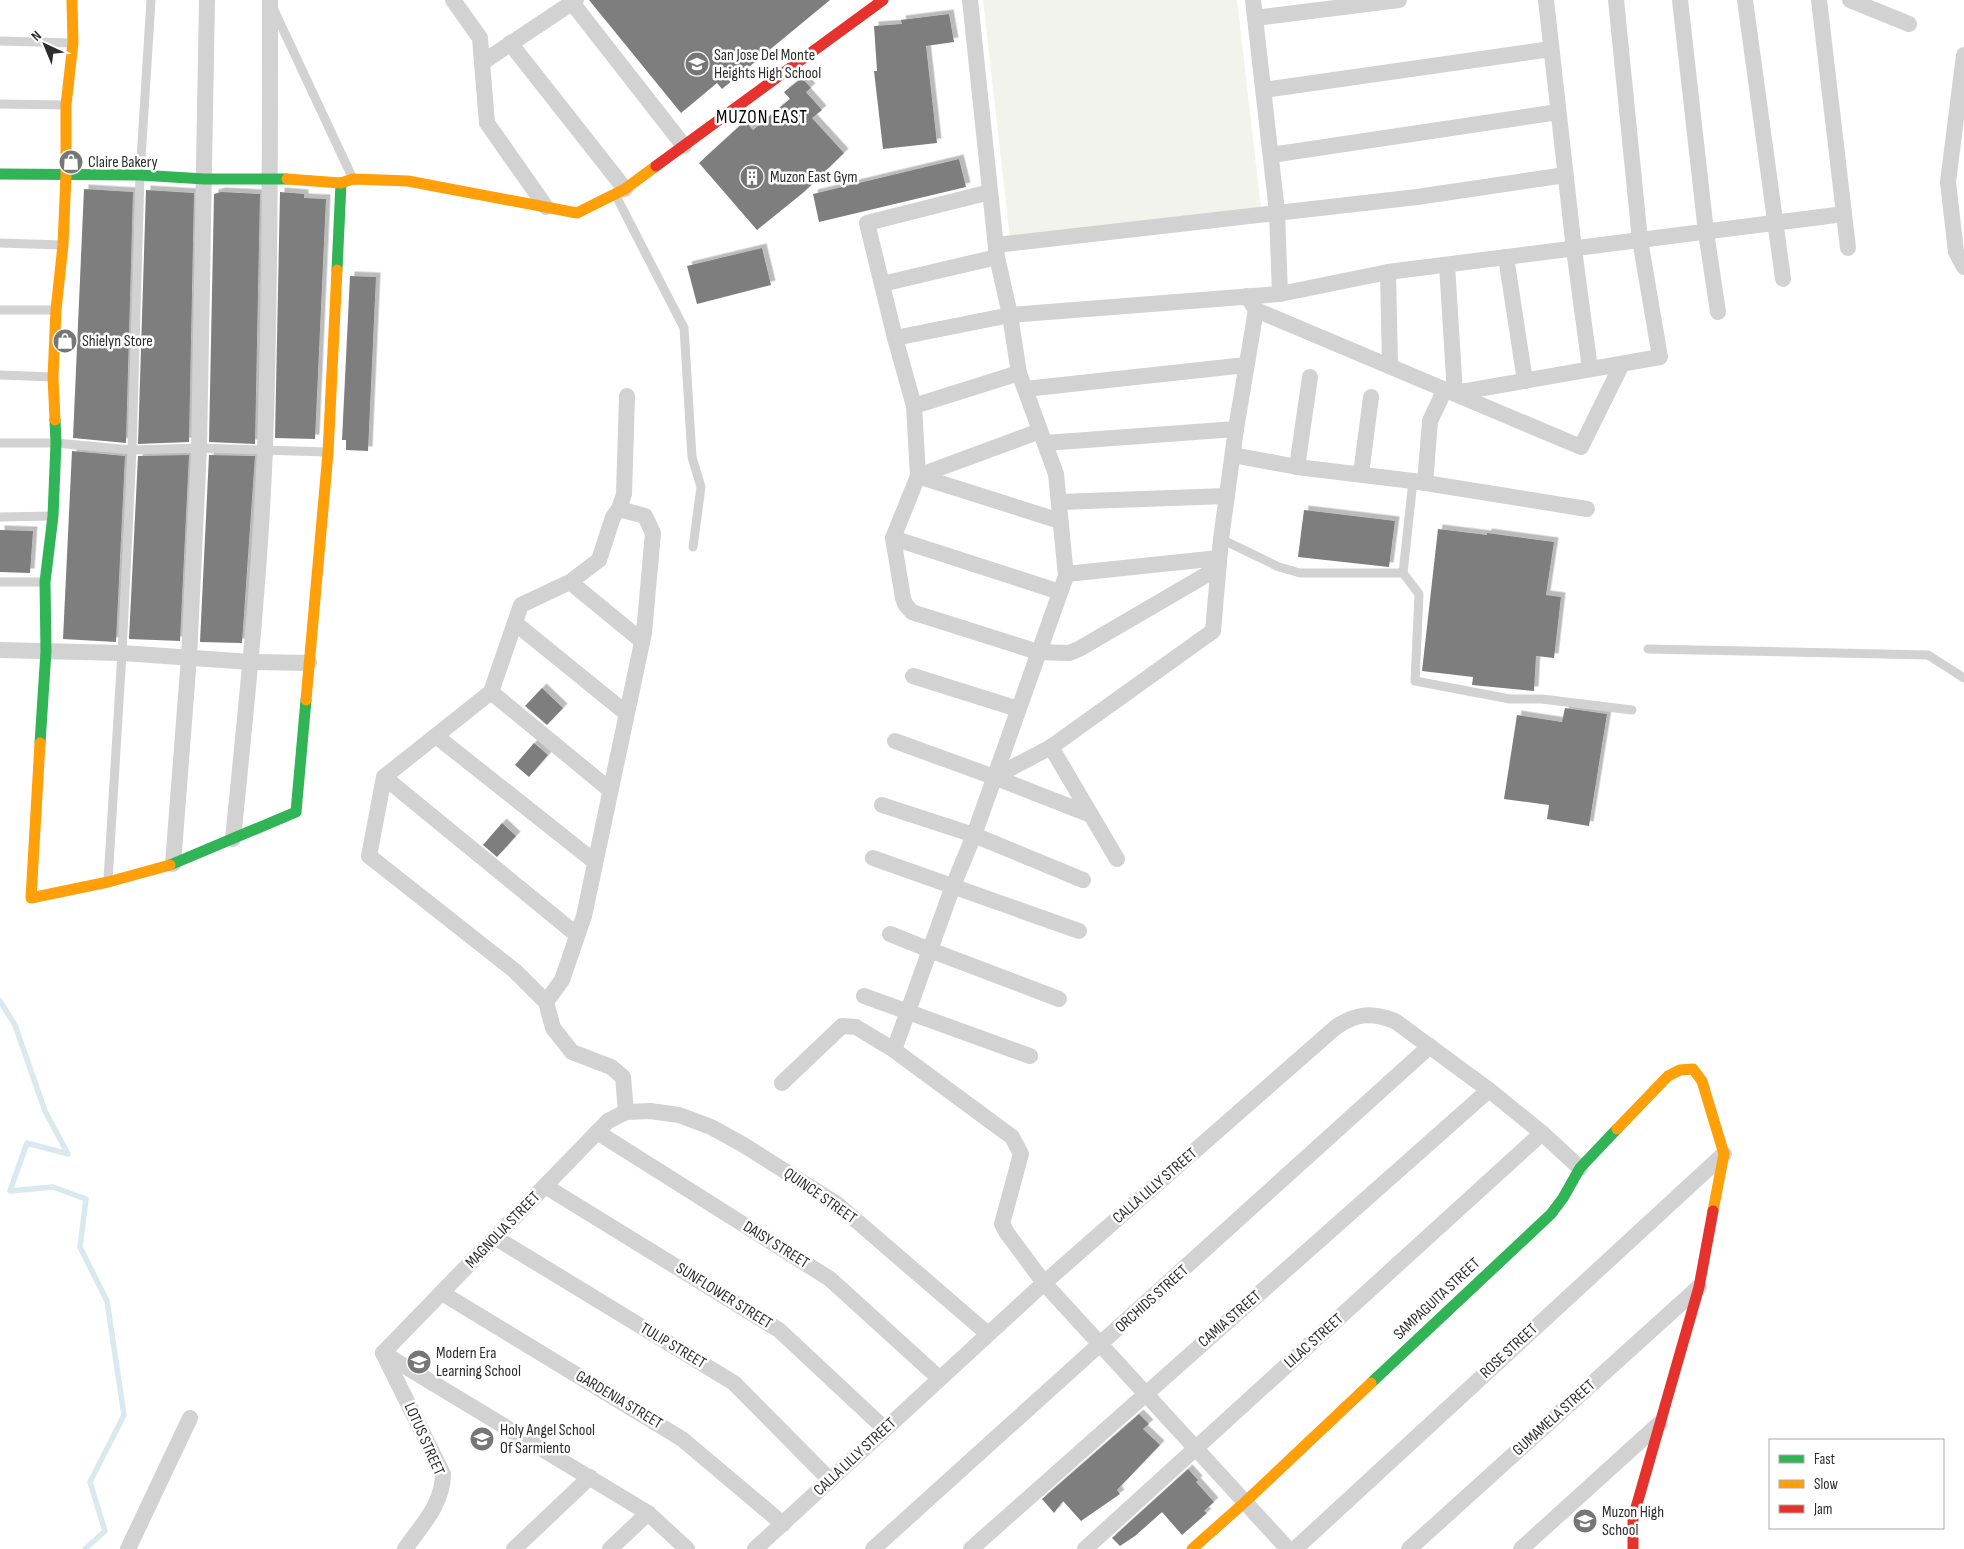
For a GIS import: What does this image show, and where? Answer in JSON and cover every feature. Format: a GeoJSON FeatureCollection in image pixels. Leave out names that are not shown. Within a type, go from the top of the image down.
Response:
{"type":"FeatureCollection","features":[{"type":"Feature","properties":{"kind":"street"},"geometry":{"type":"LineString","coordinates":[[72,0],[73,43],[66,105],[63,245],[56,310],[53,377],[56,443],[53,516],[45,582],[46,651],[32,898],[108,882],[173,864],[296,812],[328,452],[341,183]]}},
{"type":"Feature","properties":{"kind":"street"},"geometry":{"type":"LineString","coordinates":[[173,864],[189,657],[199,448],[207,0]]}},
{"type":"Feature","properties":{"kind":"street"},"geometry":{"type":"LineString","coordinates":[[453,0],[480,38],[487,123],[546,207]]}},
{"type":"Feature","properties":{"kind":"street"},"geometry":{"type":"LineString","coordinates":[[894,1050],[953,886],[974,835],[1066,574],[1056,474],[1019,373],[1010,315],[996,251],[970,0]]}},
{"type":"Feature","properties":{"kind":"street"},"geometry":{"type":"LineString","coordinates":[[1253,0],[1277,212],[1280,294]]}},
{"type":"Feature","properties":{"kind":"street"},"geometry":{"type":"LineString","coordinates":[[1255,18],[1399,0]]}},
{"type":"Feature","properties":{"kind":"street"},"geometry":{"type":"LineString","coordinates":[[1546,0],[1574,249],[1590,369]]}},
{"type":"Feature","properties":{"kind":"street"},"geometry":{"type":"LineString","coordinates":[[1450,391],[1525,381],[1660,357],[1640,240],[1616,0]]}},
{"type":"Feature","properties":{"kind":"street"},"geometry":{"type":"LineString","coordinates":[[1680,0],[1706,232],[1718,312]]}},
{"type":"Feature","properties":{"kind":"street"},"geometry":{"type":"LineString","coordinates":[[1745,0],[1783,279]]}},
{"type":"Feature","properties":{"kind":"street"},"geometry":{"type":"LineString","coordinates":[[1819,0],[1848,248]]}},
{"type":"Feature","properties":{"kind":"street"},"geometry":{"type":"LineString","coordinates":[[1850,0],[1909,24]]}},
{"type":"Feature","properties":{"kind":"street"},"geometry":{"type":"LineString","coordinates":[[233,839],[251,662],[265,450],[270,178],[269,1]]}},
{"type":"Feature","properties":{"kind":"street"},"geometry":{"type":"LineString","coordinates":[[483,62],[573,1],[684,146]]}},
{"type":"Feature","properties":{"kind":"street"},"geometry":{"type":"LineString","coordinates":[[0,174],[140,175],[204,179],[270,178],[341,183],[353,179],[408,181],[577,213],[620,191],[684,146],[875,2]]}},
{"type":"Feature","properties":{"kind":"street"},"geometry":{"type":"LineString","coordinates":[[510,43],[620,191]]}},
{"type":"Feature","properties":{"kind":"street"},"geometry":{"type":"LineString","coordinates":[[1264,90],[1551,49]]}},
{"type":"Feature","properties":{"kind":"street"},"geometry":{"type":"LineString","coordinates":[[1964,56],[1960,122],[1948,182],[1956,252],[1964,267]]}},
{"type":"Feature","properties":{"kind":"street"},"geometry":{"type":"LineString","coordinates":[[1271,154],[1558,112]]}},
{"type":"Feature","properties":{"kind":"street"},"geometry":{"type":"LineString","coordinates":[[882,284],[996,251],[1277,212],[1417,197],[1566,175]]}},
{"type":"Feature","properties":{"kind":"street"},"geometry":{"type":"LineString","coordinates":[[990,192],[867,223],[914,406],[918,476],[893,538],[905,604],[912,612],[1038,652],[1069,653],[1079,649],[1219,563]]}},
{"type":"Feature","properties":{"kind":"street"},"geometry":{"type":"LineString","coordinates":[[895,338],[1010,315],[1280,294],[1388,272],[1844,214]]}},
{"type":"Feature","properties":{"kind":"street"},"geometry":{"type":"LineString","coordinates":[[1506,257],[1525,381]]}},
{"type":"Feature","properties":{"kind":"street"},"geometry":{"type":"LineString","coordinates":[[1419,482],[1430,421],[1450,391],[1447,265]]}},
{"type":"Feature","properties":{"kind":"street"},"geometry":{"type":"LineString","coordinates":[[1388,272],[1390,366]]}},
{"type":"Feature","properties":{"kind":"street"},"geometry":{"type":"LineString","coordinates":[[1247,296],[1256,310],[1581,447],[1622,364]]}},
{"type":"Feature","properties":{"kind":"street"},"geometry":{"type":"LineString","coordinates":[[994,777],[1051,747],[1213,632],[1221,539],[1236,429],[1256,310]]}},
{"type":"Feature","properties":{"kind":"street"},"geometry":{"type":"LineString","coordinates":[[1025,389],[1246,365]]}},
{"type":"Feature","properties":{"kind":"street"},"geometry":{"type":"LineString","coordinates":[[914,406],[1019,373]]}},
{"type":"Feature","properties":{"kind":"street"},"geometry":{"type":"LineString","coordinates":[[1298,467],[1310,377]]}},
{"type":"Feature","properties":{"kind":"street"},"geometry":{"type":"LineString","coordinates":[[626,1112],[623,1078],[611,1067],[572,1052],[553,1028],[546,1002],[515,972],[369,856],[384,777],[491,692],[522,605],[570,582],[600,560],[613,517],[619,509],[624,494],[627,396]]}},
{"type":"Feature","properties":{"kind":"street"},"geometry":{"type":"LineString","coordinates":[[1361,474],[1371,397]]}},
{"type":"Feature","properties":{"kind":"street"},"geometry":{"type":"LineString","coordinates":[[918,476],[1043,437],[1236,429]]}},
{"type":"Feature","properties":{"kind":"street"},"geometry":{"type":"LineString","coordinates":[[1233,455],[1298,467],[1419,482],[1587,509]]}},
{"type":"Feature","properties":{"kind":"street"},"geometry":{"type":"LineString","coordinates":[[918,476],[1060,520]]}},
{"type":"Feature","properties":{"kind":"street"},"geometry":{"type":"LineString","coordinates":[[1059,502],[1227,496]]}},
{"type":"Feature","properties":{"kind":"street"},"geometry":{"type":"LineString","coordinates":[[546,1002],[562,980],[584,916],[642,641],[653,533],[645,516],[619,509]]}},
{"type":"Feature","properties":{"kind":"street"},"geometry":{"type":"LineString","coordinates":[[893,538],[1060,592]]}},
{"type":"Feature","properties":{"kind":"street"},"geometry":{"type":"LineString","coordinates":[[1066,574],[1219,563]]}},
{"type":"Feature","properties":{"kind":"street"},"geometry":{"type":"LineString","coordinates":[[570,582],[642,641]]}},
{"type":"Feature","properties":{"kind":"street"},"geometry":{"type":"LineString","coordinates":[[515,623],[626,714]]}},
{"type":"Feature","properties":{"kind":"street"},"geometry":{"type":"LineString","coordinates":[[0,650],[122,653],[251,662],[310,663]]}},
{"type":"Feature","properties":{"kind":"street"},"geometry":{"type":"LineString","coordinates":[[913,676],[1018,709]]}},
{"type":"Feature","properties":{"kind":"street"},"geometry":{"type":"LineString","coordinates":[[491,692],[610,790]]}},
{"type":"Feature","properties":{"kind":"street"},"geometry":{"type":"LineString","coordinates":[[436,736],[595,862]]}},
{"type":"Feature","properties":{"kind":"street"},"geometry":{"type":"LineString","coordinates":[[895,741],[1091,815]]}},
{"type":"Feature","properties":{"kind":"street"},"geometry":{"type":"LineString","coordinates":[[1051,747],[1117,858]]}},
{"type":"Feature","properties":{"kind":"street"},"geometry":{"type":"LineString","coordinates":[[384,777],[577,935]]}},
{"type":"Feature","properties":{"kind":"street"},"geometry":{"type":"LineString","coordinates":[[882,804],[974,835],[1083,880]]}},
{"type":"Feature","properties":{"kind":"street"},"geometry":{"type":"LineString","coordinates":[[873,858],[1079,931]]}},
{"type":"Feature","properties":{"kind":"street"},"geometry":{"type":"LineString","coordinates":[[890,934],[1059,999]]}},
{"type":"Feature","properties":{"kind":"street"},"geometry":{"type":"LineString","coordinates":[[864,996],[1030,1056]]}},
{"type":"Feature","properties":{"kind":"street","name":"CALLA LILLY STREET"},"geometry":{"type":"LineString","coordinates":[[755,1549],[1044,1283],[1336,1027],[1350,1018],[1365,1015],[1380,1016],[1396,1021],[1489,1090],[1542,1133],[1580,1168]]}},
{"type":"Feature","properties":{"kind":"street"},"geometry":{"type":"LineString","coordinates":[[782,1083],[842,1026],[856,1027],[894,1050],[1012,1137],[1021,1154],[1002,1224],[1044,1283],[1288,1549]]}},
{"type":"Feature","properties":{"kind":"street","name":"ORCHIDS STREET"},"geometry":{"type":"LineString","coordinates":[[873,1549],[1430,1046]]}},
{"type":"Feature","properties":{"kind":"street","name":"SAMPAGUITA STREET"},"geometry":{"type":"LineString","coordinates":[[1192,1549],[1551,1214],[1563,1198],[1580,1168],[1668,1076],[1676,1070],[1684,1068],[1693,1069],[1702,1081],[1724,1154]]}},
{"type":"Feature","properties":{"kind":"street","name":"CAMIA STREET"},"geometry":{"type":"LineString","coordinates":[[971,1549],[1489,1090]]}},
{"type":"Feature","properties":{"kind":"street","name":"QUINCE STREET"},"geometry":{"type":"LineString","coordinates":[[626,1112],[650,1111],[678,1115],[710,1127],[742,1144],[837,1204],[988,1334]]}},
{"type":"Feature","properties":{"kind":"street","name":"MAGNOLIA STREET"},"geometry":{"type":"LineString","coordinates":[[383,1353],[608,1121],[626,1112]]}},
{"type":"Feature","properties":{"kind":"street","name":"DAISY STREET"},"geometry":{"type":"LineString","coordinates":[[597,1132],[830,1279],[939,1378]]}},
{"type":"Feature","properties":{"kind":"street","name":"LILAC STREET"},"geometry":{"type":"LineString","coordinates":[[1085,1549],[1542,1133]]}},
{"type":"Feature","properties":{"kind":"street"},"geometry":{"type":"LineString","coordinates":[[1633,1549],[1633,1518],[1699,1286],[1724,1154]]}},
{"type":"Feature","properties":{"kind":"street","name":"ROSE STREET"},"geometry":{"type":"LineString","coordinates":[[1295,1549],[1724,1154]]}},
{"type":"Feature","properties":{"kind":"street","name":"SUNFLOWER STREET"},"geometry":{"type":"LineString","coordinates":[[545,1186],[779,1330],[885,1429]]}},
{"type":"Feature","properties":{"kind":"street","name":"TULIP STREET"},"geometry":{"type":"LineString","coordinates":[[496,1238],[734,1383],[830,1480]]}},
{"type":"Feature","properties":{"kind":"street","name":"GUMAMELA STREET"},"geometry":{"type":"LineString","coordinates":[[1409,1549],[1699,1286]]}},
{"type":"Feature","properties":{"kind":"street","name":"GARDENIA STREET"},"geometry":{"type":"LineString","coordinates":[[442,1293],[682,1439],[783,1524]]}},
{"type":"Feature","properties":{"kind":"street"},"geometry":{"type":"LineString","coordinates":[[383,1353],[590,1476],[648,1513],[687,1549]]}},
{"type":"Feature","properties":{"kind":"street","name":"LOTUS STREET"},"geometry":{"type":"LineString","coordinates":[[383,1353],[442,1474],[443,1486],[439,1500],[405,1549]]}},
{"type":"Feature","properties":{"kind":"street"},"geometry":{"type":"LineString","coordinates":[[128,1549],[190,1418]]}},
{"type":"Feature","properties":{"kind":"street"},"geometry":{"type":"LineString","coordinates":[[1521,1549],[1660,1422]]}},
{"type":"Feature","properties":{"kind":"street"},"geometry":{"type":"LineString","coordinates":[[514,1549],[590,1476]]}},
{"type":"Feature","properties":{"kind":"street"},"geometry":{"type":"LineString","coordinates":[[610,1549],[648,1513]]}},
{"type":"Feature","properties":{"kind":"lane"},"geometry":{"type":"LineString","coordinates":[[108,882],[132,450],[140,175],[151,0]]}},
{"type":"Feature","properties":{"kind":"lane"},"geometry":{"type":"LineString","coordinates":[[269,1],[353,179]]}},
{"type":"Feature","properties":{"kind":"lane"},"geometry":{"type":"LineString","coordinates":[[0,40],[73,43]]}},
{"type":"Feature","properties":{"kind":"lane"},"geometry":{"type":"LineString","coordinates":[[0,104],[66,105]]}},
{"type":"Feature","properties":{"kind":"lane"},"geometry":{"type":"LineString","coordinates":[[620,191],[684,328],[692,457],[701,487],[693,547]]}},
{"type":"Feature","properties":{"kind":"lane"},"geometry":{"type":"LineString","coordinates":[[0,243],[63,245]]}},
{"type":"Feature","properties":{"kind":"lane"},"geometry":{"type":"LineString","coordinates":[[0,310],[56,310]]}},
{"type":"Feature","properties":{"kind":"lane"},"geometry":{"type":"LineString","coordinates":[[0,375],[53,377]]}},
{"type":"Feature","properties":{"kind":"lane"},"geometry":{"type":"LineString","coordinates":[[0,442],[56,443],[132,450],[199,448],[328,452]]}},
{"type":"Feature","properties":{"kind":"lane"},"geometry":{"type":"LineString","coordinates":[[1419,482],[1403,573],[1419,594],[1415,681],[1510,699],[1542,699],[1632,710]]}},
{"type":"Feature","properties":{"kind":"lane"},"geometry":{"type":"LineString","coordinates":[[0,517],[53,516]]}},
{"type":"Feature","properties":{"kind":"lane"},"geometry":{"type":"LineString","coordinates":[[1221,539],[1279,567],[1300,573],[1403,573]]}},
{"type":"Feature","properties":{"kind":"lane"},"geometry":{"type":"LineString","coordinates":[[0,582],[45,582]]}},
{"type":"Feature","properties":{"kind":"lane"},"geometry":{"type":"LineString","coordinates":[[1648,649],[1928,655],[1964,678]]}},
{"type":"Feature","properties":{"kind":"shaded area"},"geometry":{"type":"Polygon","coordinates":[[[983,0],[1237,0],[1261,208],[1010,238],[983,0]]]}},
{"type":"Feature","properties":{"kind":"building","name":"San Jose Del Monte Heights High School"},"geometry":{"type":"Polygon","coordinates":[[[589,0],[830,0],[722,89],[717,83],[681,113],[589,0]]]}},
{"type":"Feature","properties":{"kind":"building"},"geometry":{"type":"Polygon","coordinates":[[[949,14],[954,42],[926,46],[937,143],[883,149],[874,71],[877,71],[874,26],[902,24],[901,20],[949,14]]]}},
{"type":"Feature","properties":{"kind":"building"},"geometry":{"type":"Polygon","coordinates":[[[802,78],[811,88],[806,92],[822,110],[812,118],[844,153],[804,192],[757,230],[699,163],[745,121],[753,130],[790,99],[784,92],[802,78]]]}},
{"type":"Feature","properties":{"kind":"building"},"geometry":{"type":"Polygon","coordinates":[[[959,159],[966,187],[819,222],[813,194],[959,159]]]}},
{"type":"Feature","properties":{"kind":"building"},"geometry":{"type":"Polygon","coordinates":[[[84,189],[133,192],[126,443],[73,438],[84,189]]]}},
{"type":"Feature","properties":{"kind":"building"},"geometry":{"type":"Polygon","coordinates":[[[146,190],[194,193],[189,442],[138,444],[146,190]]]}},
{"type":"Feature","properties":{"kind":"building"},"geometry":{"type":"Polygon","coordinates":[[[221,192],[260,194],[255,444],[209,442],[214,194],[221,192]]]}},
{"type":"Feature","properties":{"kind":"building"},"geometry":{"type":"Polygon","coordinates":[[[280,192],[304,194],[304,198],[326,199],[315,439],[275,438],[280,192]]]}},
{"type":"Feature","properties":{"kind":"building"},"geometry":{"type":"Polygon","coordinates":[[[762,248],[771,285],[697,304],[687,266],[762,248]]]}},
{"type":"Feature","properties":{"kind":"building"},"geometry":{"type":"Polygon","coordinates":[[[350,276],[376,277],[368,451],[346,450],[346,440],[342,440],[350,276]]]}},
{"type":"Feature","properties":{"kind":"building"},"geometry":{"type":"Polygon","coordinates":[[[72,451],[125,456],[116,642],[63,639],[72,451]]]}},
{"type":"Feature","properties":{"kind":"building"},"geometry":{"type":"Polygon","coordinates":[[[189,455],[180,641],[129,639],[138,456],[189,455]]]}},
{"type":"Feature","properties":{"kind":"building"},"geometry":{"type":"Polygon","coordinates":[[[209,455],[255,456],[242,643],[200,642],[209,455]]]}},
{"type":"Feature","properties":{"kind":"building"},"geometry":{"type":"Polygon","coordinates":[[[1304,510],[1395,521],[1389,567],[1298,557],[1304,510]]]}},
{"type":"Feature","properties":{"kind":"building"},"geometry":{"type":"Polygon","coordinates":[[[1438,529],[1554,542],[1546,595],[1561,597],[1554,658],[1536,656],[1534,691],[1472,685],[1473,677],[1422,671],[1438,529]]]}},
{"type":"Feature","properties":{"kind":"building"},"geometry":{"type":"Polygon","coordinates":[[[0,530],[33,531],[30,573],[0,572],[0,530]]]}},
{"type":"Feature","properties":{"kind":"building"},"geometry":{"type":"Polygon","coordinates":[[[542,688],[563,708],[547,725],[525,706],[542,688]]]}},
{"type":"Feature","properties":{"kind":"building"},"geometry":{"type":"Polygon","coordinates":[[[1565,708],[1607,714],[1589,826],[1547,819],[1549,805],[1504,799],[1517,715],[1562,722],[1565,708]]]}},
{"type":"Feature","properties":{"kind":"building"},"geometry":{"type":"Polygon","coordinates":[[[534,743],[548,755],[529,777],[515,765],[534,743]]]}},
{"type":"Feature","properties":{"kind":"building"},"geometry":{"type":"Polygon","coordinates":[[[502,823],[516,836],[497,857],[483,845],[502,823]]]}},
{"type":"Feature","properties":{"kind":"building"},"geometry":{"type":"Polygon","coordinates":[[[1139,1414],[1149,1424],[1143,1429],[1160,1445],[1117,1490],[1120,1494],[1081,1521],[1063,1501],[1054,1513],[1042,1499],[1139,1414]]]}},
{"type":"Feature","properties":{"kind":"building"},"geometry":{"type":"Polygon","coordinates":[[[1188,1469],[1198,1480],[1196,1482],[1214,1502],[1204,1511],[1207,1513],[1182,1535],[1162,1512],[1135,1536],[1120,1546],[1112,1538],[1188,1469]]]}},
{"type":"Feature","properties":{"kind":"waterway"},"geometry":{"type":"LineString","coordinates":[[0,1001],[15,1025],[45,1111],[68,1154],[27,1143],[10,1191],[53,1187],[86,1199],[80,1247],[107,1301],[124,1415],[90,1482],[105,1531],[85,1549]]}},
{"type":"Feature","properties":{"kind":"traffic: fast"},"geometry":{"type":"LineString","coordinates":[[0,174],[287,179]]}},
{"type":"Feature","properties":{"kind":"traffic: fast"},"geometry":{"type":"LineString","coordinates":[[337,270],[341,183]]}},
{"type":"Feature","properties":{"kind":"traffic: fast"},"geometry":{"type":"LineString","coordinates":[[40,743],[46,651],[45,582],[53,516],[55,420]]}},
{"type":"Feature","properties":{"kind":"traffic: fast"},"geometry":{"type":"LineString","coordinates":[[170,865],[296,812],[306,700]]}},
{"type":"Feature","properties":{"kind":"traffic: fast"},"geometry":{"type":"LineString","coordinates":[[1371,1383],[1551,1214],[1563,1198],[1580,1168],[1617,1129]]}},
{"type":"Feature","properties":{"kind":"traffic: slow"},"geometry":{"type":"LineString","coordinates":[[55,420],[53,377],[56,310],[63,245],[66,105],[73,43],[72,0]]}},
{"type":"Feature","properties":{"kind":"traffic: slow"},"geometry":{"type":"LineString","coordinates":[[287,179],[341,183],[353,179],[408,181],[577,213],[625,189],[656,166]]}},
{"type":"Feature","properties":{"kind":"traffic: slow"},"geometry":{"type":"LineString","coordinates":[[306,700],[328,453],[337,270]]}},
{"type":"Feature","properties":{"kind":"traffic: slow"},"geometry":{"type":"LineString","coordinates":[[40,743],[31,898],[108,882],[170,865]]}},
{"type":"Feature","properties":{"kind":"traffic: slow"},"geometry":{"type":"LineString","coordinates":[[1617,1129],[1668,1076],[1680,1070],[1693,1069],[1702,1081],[1724,1154],[1713,1211]]}},
{"type":"Feature","properties":{"kind":"traffic: slow"},"geometry":{"type":"LineString","coordinates":[[1192,1549],[1245,1502],[1371,1383]]}},
{"type":"Feature","properties":{"kind":"traffic: jam"},"geometry":{"type":"LineString","coordinates":[[656,166],[883,0]]}},
{"type":"Feature","properties":{"kind":"traffic: jam"},"geometry":{"type":"LineString","coordinates":[[1633,1549],[1633,1518],[1699,1287],[1713,1211]]}},
{"type":"Feature","properties":{"kind":"place","name":"San Jose Del Monte Heights High School"},"geometry":{"type":"Point","coordinates":[697,64]}},
{"type":"Feature","properties":{"kind":"place","name":"Claire Bakery"},"geometry":{"type":"Point","coordinates":[71,162]}},
{"type":"Feature","properties":{"kind":"place","name":"Muzon East Gym"},"geometry":{"type":"Point","coordinates":[752,177]}},
{"type":"Feature","properties":{"kind":"place","name":"Shielyn Store"},"geometry":{"type":"Point","coordinates":[65,341]}},
{"type":"Feature","properties":{"kind":"place","name":"Modern Era Learning School"},"geometry":{"type":"Point","coordinates":[419,1362]}},
{"type":"Feature","properties":{"kind":"place","name":"Holy Angel School Of Sarmiento"},"geometry":{"type":"Point","coordinates":[482,1439]}},
{"type":"Feature","properties":{"kind":"place","name":"Muzon High School"},"geometry":{"type":"Point","coordinates":[1585,1521]}},
{"type":"Feature","properties":{"kind":"district","name":"MUZON EAST"},"geometry":{"type":"Point","coordinates":[762,117]}}]}
